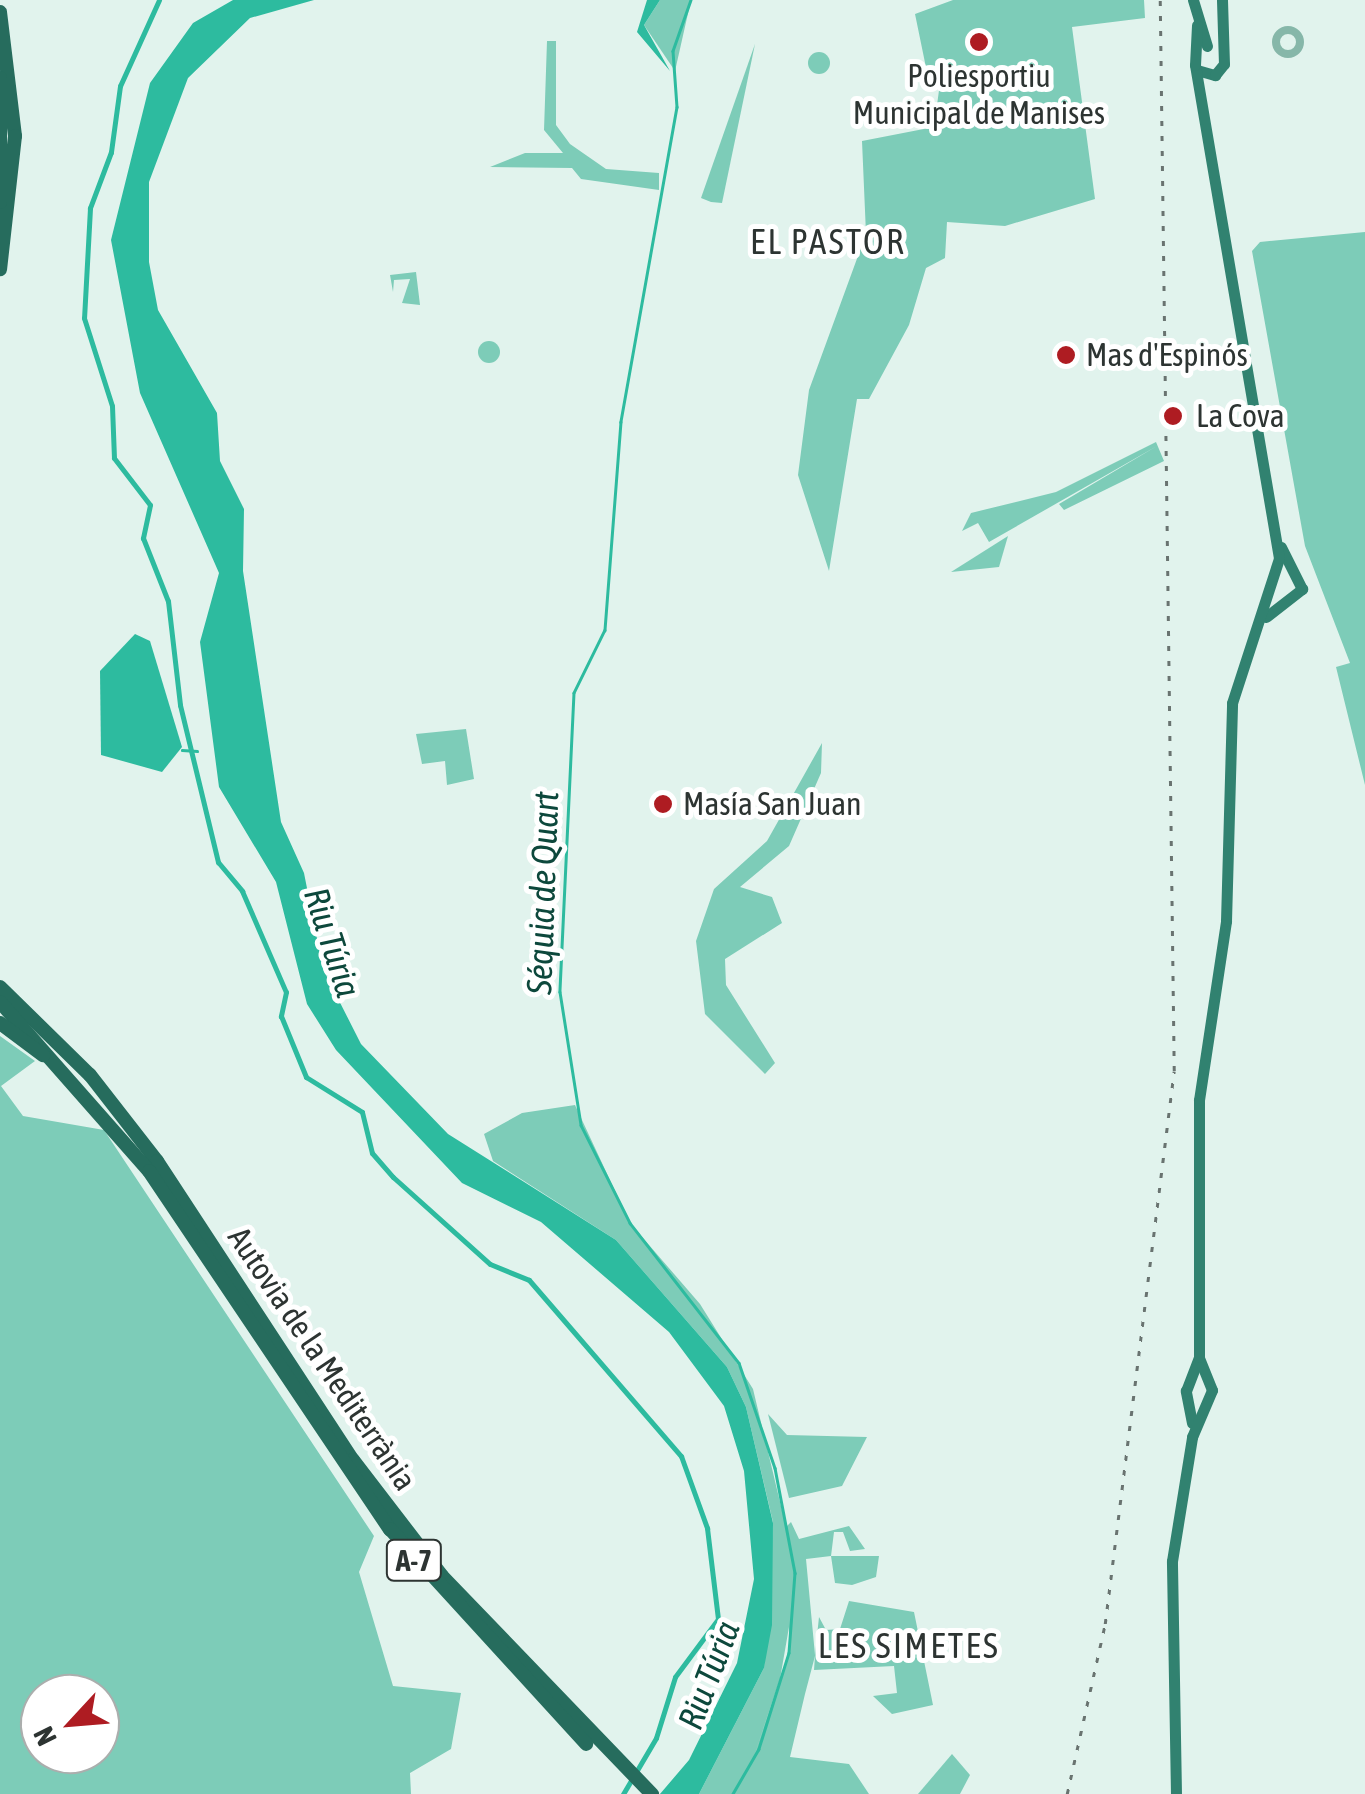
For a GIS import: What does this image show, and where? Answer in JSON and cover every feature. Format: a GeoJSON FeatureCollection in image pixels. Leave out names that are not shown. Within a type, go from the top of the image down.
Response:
{"type":"FeatureCollection","features":[{"type":"Feature","properties":{"kind":"highway"},"geometry":{"type":"LineString","coordinates":[[0,12],[14,136],[0,269]]}},
{"type":"Feature","properties":{"kind":"highway"},"geometry":{"type":"LineString","coordinates":[[0,78],[0,202]]}},
{"type":"Feature","properties":{"kind":"highway"},"geometry":{"type":"LineString","coordinates":[[0,976],[48,1030]]}},
{"type":"Feature","properties":{"kind":"highway","name":"Autovia de la Mediterrània"},"geometry":{"type":"LineString","coordinates":[[0,987],[48,1030],[157,1161],[398,1522],[640,1794]]}},
{"type":"Feature","properties":{"kind":"highway","name":"Autovia de la Mediterrània"},"geometry":{"type":"LineString","coordinates":[[0,1002],[121,1133],[390,1529],[490,1648],[652,1794]]}},
{"type":"Feature","properties":{"kind":"highway"},"geometry":{"type":"LineString","coordinates":[[0,1023],[121,1133]]}},
{"type":"Feature","properties":{"kind":"main road"},"geometry":{"type":"LineString","coordinates":[[1193,0],[1215,75],[1210,120]]}},
{"type":"Feature","properties":{"kind":"main road"},"geometry":{"type":"LineString","coordinates":[[1176,1794],[1171,1572],[1199,1380],[1198,1100],[1226,920],[1232,703],[1278,573],[1277,537],[1210,120],[1198,70],[1223,5]]}},
{"type":"Feature","properties":{"kind":"main road"},"geometry":{"type":"LineString","coordinates":[[1198,70],[1215,75]]}},
{"type":"Feature","properties":{"kind":"main road"},"geometry":{"type":"LineString","coordinates":[[1259,624],[1302,589],[1277,537]]}},
{"type":"Feature","properties":{"kind":"main road"},"geometry":{"type":"LineString","coordinates":[[1278,573],[1294,572]]}},
{"type":"Feature","properties":{"kind":"main road"},"geometry":{"type":"LineString","coordinates":[[1273,591],[1290,601]]}},
{"type":"Feature","properties":{"kind":"main road"},"geometry":{"type":"LineString","coordinates":[[1196,1402],[1212,1390],[1199,1380]]}},
{"type":"Feature","properties":{"kind":"shaded area"},"geometry":{"type":"Polygon","coordinates":[[[233,0],[314,0],[250,18],[188,78],[149,182],[149,262],[158,310],[217,413],[220,461],[244,509],[243,571],[281,822],[304,873],[323,969],[361,1044],[448,1134],[616,1240],[727,1367],[746,1407],[773,1523],[772,1625],[764,1668],[699,1794],[660,1794],[689,1760],[737,1663],[754,1579],[744,1471],[724,1406],[669,1332],[541,1222],[462,1183],[336,1050],[307,1004],[276,882],[219,787],[200,642],[219,573],[140,393],[111,240],[150,83],[193,23],[233,0]]]}},
{"type":"Feature","properties":{"kind":"shaded area"},"geometry":{"type":"Polygon","coordinates":[[[647,0],[660,0],[644,25],[670,71],[637,32],[647,0]]]}},
{"type":"Feature","properties":{"kind":"shaded area"},"geometry":{"type":"Polygon","coordinates":[[[660,0],[691,0],[675,71],[644,25],[660,0]]]}},
{"type":"Feature","properties":{"kind":"shaded area"},"geometry":{"type":"Polygon","coordinates":[[[953,0],[1144,0],[1145,18],[1072,27],[1095,199],[1005,226],[947,222],[945,258],[926,268],[909,325],[869,399],[857,399],[829,571],[798,475],[809,390],[866,234],[862,141],[934,127],[940,83],[930,87],[915,14],[953,0]]]}},
{"type":"Feature","properties":{"kind":"shaded area"},"geometry":{"type":"Polygon","coordinates":[[[547,41],[556,41],[556,125],[570,144],[606,169],[659,173],[659,190],[581,179],[572,168],[490,167],[525,153],[563,153],[544,130],[547,41]]]}},
{"type":"Feature","properties":{"kind":"shaded area"},"geometry":{"type":"Polygon","coordinates":[[[755,44],[722,203],[711,202],[701,198],[755,44]]]}},
{"type":"Feature","properties":{"kind":"shaded area"},"geometry":{"type":"Polygon","coordinates":[[[819,52],[827,55],[827,71],[819,74],[811,71],[808,63],[811,55],[819,52]]]}},
{"type":"Feature","properties":{"kind":"shaded area"},"geometry":{"type":"Polygon","coordinates":[[[1365,232],[1365,785],[1336,667],[1350,663],[1305,546],[1252,251],[1260,242],[1365,232]]]}},
{"type":"Feature","properties":{"kind":"shaded area"},"geometry":{"type":"Polygon","coordinates":[[[416,272],[420,305],[402,303],[410,279],[394,280],[393,292],[390,275],[416,272]]]}},
{"type":"Feature","properties":{"kind":"shaded area"},"geometry":{"type":"Polygon","coordinates":[[[489,341],[497,344],[497,360],[489,363],[481,360],[478,352],[481,344],[489,341]]]}},
{"type":"Feature","properties":{"kind":"shaded area"},"geometry":{"type":"Polygon","coordinates":[[[1156,442],[1164,461],[1064,510],[1059,504],[1157,446],[989,542],[978,523],[962,531],[971,513],[1056,492],[1156,442]]]}},
{"type":"Feature","properties":{"kind":"shaded area"},"geometry":{"type":"Polygon","coordinates":[[[1008,536],[999,567],[951,572],[1008,536]]]}},
{"type":"Feature","properties":{"kind":"shaded area"},"geometry":{"type":"Polygon","coordinates":[[[135,634],[150,641],[182,747],[162,772],[101,755],[100,671],[135,634]]]}},
{"type":"Feature","properties":{"kind":"shaded area"},"geometry":{"type":"Polygon","coordinates":[[[466,729],[474,779],[447,785],[445,761],[422,764],[416,734],[466,729]]]}},
{"type":"Feature","properties":{"kind":"shaded area"},"geometry":{"type":"Polygon","coordinates":[[[822,743],[821,773],[789,846],[740,887],[772,897],[782,923],[725,959],[726,985],[775,1063],[765,1074],[705,1014],[696,941],[714,889],[767,841],[822,743]]]}},
{"type":"Feature","properties":{"kind":"shaded area"},"geometry":{"type":"Polygon","coordinates":[[[0,1036],[35,1061],[1,1086],[23,1116],[104,1130],[374,1536],[359,1572],[393,1686],[461,1693],[451,1749],[410,1773],[411,1794],[0,1794],[0,1036]]]}},
{"type":"Feature","properties":{"kind":"shaded area"},"geometry":{"type":"Polygon","coordinates":[[[575,1105],[630,1223],[700,1304],[753,1389],[786,1527],[791,1522],[799,1539],[849,1526],[865,1549],[850,1551],[843,1532],[834,1532],[831,1556],[806,1559],[815,1655],[819,1617],[826,1630],[840,1629],[849,1601],[914,1612],[933,1705],[892,1714],[873,1696],[897,1693],[894,1666],[814,1670],[815,1656],[805,1694],[790,1757],[849,1764],[869,1794],[699,1794],[764,1668],[773,1522],[746,1407],[727,1367],[616,1240],[493,1161],[484,1134],[522,1113],[575,1105]],[[789,1627],[780,1679],[752,1762],[789,1653],[789,1627]]]}},
{"type":"Feature","properties":{"kind":"shaded area"},"geometry":{"type":"Polygon","coordinates":[[[768,1414],[787,1435],[867,1437],[842,1486],[789,1498],[768,1414]]]}},
{"type":"Feature","properties":{"kind":"shaded area"},"geometry":{"type":"Polygon","coordinates":[[[831,1556],[879,1556],[876,1577],[852,1585],[835,1583],[831,1556]]]}},
{"type":"Feature","properties":{"kind":"shaded area"},"geometry":{"type":"Polygon","coordinates":[[[952,1754],[970,1775],[960,1794],[918,1794],[952,1754]]]}},
{"type":"Feature","properties":{"kind":"waterway","name":"Riu Túria"},"geometry":{"type":"LineString","coordinates":[[159,0],[120,86],[111,152],[90,208],[84,318],[112,406],[114,458],[150,505],[143,538],[168,601],[180,705],[218,862],[242,891],[286,992],[281,1016],[306,1077],[362,1112],[372,1153],[393,1177],[490,1264],[529,1280],[681,1456],[707,1528],[718,1619],[675,1677],[656,1738],[623,1794]]}},
{"type":"Feature","properties":{"kind":"waterway","name":"Séquia de Quart"},"geometry":{"type":"LineString","coordinates":[[691,0],[673,51],[677,107],[621,422],[605,630],[574,693],[560,992],[581,1125],[630,1223],[739,1363],[775,1468],[795,1573],[789,1653],[759,1749],[733,1794]]}},
{"type":"Feature","properties":{"kind":"waterway"},"geometry":{"type":"LineString","coordinates":[[182,750],[197,751]]}},
{"type":"Feature","properties":{"kind":"railway"},"geometry":{"type":"LineString","coordinates":[[1067,1794],[1105,1624],[1174,1071],[1160,0]]}},
{"type":"Feature","properties":{"kind":"place","name":"Poliesportiu Municipal de Manises"},"geometry":{"type":"Point","coordinates":[979,42]}},
{"type":"Feature","properties":{"kind":"place","name":"Mas d'Espinós"},"geometry":{"type":"Point","coordinates":[1066,355]}},
{"type":"Feature","properties":{"kind":"place","name":"La Cova"},"geometry":{"type":"Point","coordinates":[1173,416]}},
{"type":"Feature","properties":{"kind":"place","name":"Masía San Juan"},"geometry":{"type":"Point","coordinates":[663,804]}},
{"type":"Feature","properties":{"kind":"district","name":"EL PASTOR"},"geometry":{"type":"Point","coordinates":[828,241]}},
{"type":"Feature","properties":{"kind":"district","name":"LES SIMETES"},"geometry":{"type":"Point","coordinates":[909,1645]}}]}
